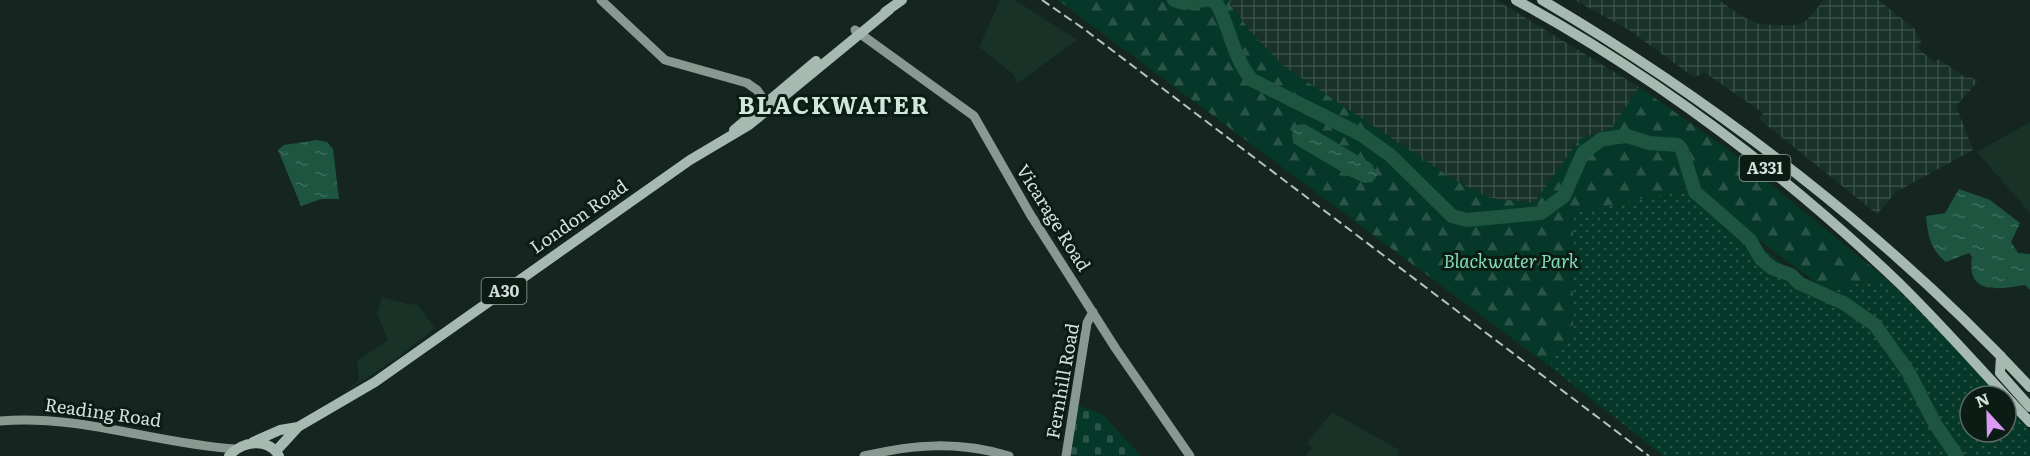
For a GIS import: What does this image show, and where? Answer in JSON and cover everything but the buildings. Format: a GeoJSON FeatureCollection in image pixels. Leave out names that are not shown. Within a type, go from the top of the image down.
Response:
{"type":"FeatureCollection","features":[{"type":"Feature","properties":{"kind":"main road","name":"London Road"},"geometry":{"type":"LineString","coordinates":[[250,444],[280,430],[298,427],[375,382],[690,160],[730,135],[858,32],[902,0]]}},
{"type":"Feature","properties":{"kind":"main road","name":"A331"},"geometry":{"type":"LineString","coordinates":[[1516,0],[1621,63],[1681,104],[1827,219],[1940,325],[2030,422]]}},
{"type":"Feature","properties":{"kind":"main road","name":"A331"},"geometry":{"type":"LineString","coordinates":[[1542,0],[1627,51],[1759,146],[1912,272],[2001,356],[2030,387]]}},
{"type":"Feature","properties":{"kind":"main road"},"geometry":{"type":"LineString","coordinates":[[2001,356],[2000,373],[2030,406]]}},
{"type":"Feature","properties":{"kind":"main road","name":"London Road"},"geometry":{"type":"LineString","coordinates":[[277,454],[298,427]]}},
{"type":"Feature","properties":{"kind":"main road","name":"A30"},"geometry":{"type":"LineString","coordinates":[[233,453],[250,444],[265,444],[277,454]]}},
{"type":"Feature","properties":{"kind":"street"},"geometry":{"type":"LineString","coordinates":[[601,0],[665,60],[747,83],[757,90],[767,104]]}},
{"type":"Feature","properties":{"kind":"street","name":"Vicarage Road"},"geometry":{"type":"LineString","coordinates":[[858,32],[974,116],[1025,205],[1093,312],[1190,456]]}},
{"type":"Feature","properties":{"kind":"street","name":"Fernhill Road"},"geometry":{"type":"LineString","coordinates":[[1066,456],[1087,323],[1093,312]]}},
{"type":"Feature","properties":{"kind":"street","name":"Reading Road"},"geometry":{"type":"LineString","coordinates":[[0,421],[41,420],[100,427],[233,453]]}},
{"type":"Feature","properties":{"kind":"street"},"geometry":{"type":"LineString","coordinates":[[864,456],[933,446],[976,446],[1007,456]]}},
{"type":"Feature","properties":{"kind":"street"},"geometry":{"type":"LineString","coordinates":[[201,447],[210,456]]}},
{"type":"Feature","properties":{"kind":"shaded area"},"geometry":{"type":"Polygon","coordinates":[[[1000,0],[1015,0],[1077,40],[1018,83],[1013,74],[979,47],[1000,0]]]}},
{"type":"Feature","properties":{"kind":"shaded area"},"geometry":{"type":"Polygon","coordinates":[[[1228,0],[1496,0],[1639,87],[1612,128],[1580,139],[1534,203],[1490,198],[1454,180],[1282,65],[1249,30],[1228,0]]]}},
{"type":"Feature","properties":{"kind":"shaded area"},"geometry":{"type":"Polygon","coordinates":[[[1575,0],[1719,0],[1741,16],[1759,24],[1796,25],[1806,21],[1824,0],[1878,0],[1914,28],[1921,42],[1918,48],[1934,62],[1939,59],[1966,78],[1970,77],[1978,81],[1956,106],[1973,150],[1896,192],[1877,214],[1759,119],[1763,113],[1704,72],[1699,76],[1692,76],[1629,30],[1575,0]]]}},
{"type":"Feature","properties":{"kind":"shaded area"},"geometry":{"type":"Polygon","coordinates":[[[2030,122],[2030,213],[1977,152],[2030,122]]]}},
{"type":"Feature","properties":{"kind":"shaded area"},"geometry":{"type":"Polygon","coordinates":[[[382,297],[411,305],[416,303],[435,328],[401,355],[343,394],[359,380],[357,361],[388,340],[377,314],[382,297]]]}},
{"type":"Feature","properties":{"kind":"shaded area"},"geometry":{"type":"Polygon","coordinates":[[[1332,412],[1399,450],[1398,456],[1306,456],[1312,448],[1307,443],[1332,412]]]}},
{"type":"Feature","properties":{"kind":"green space","name":"Blackwater Park"},"geometry":{"type":"Polygon","coordinates":[[[1058,0],[1228,0],[1249,30],[1282,65],[1454,180],[1490,198],[1534,203],[1580,139],[1612,128],[1639,87],[1729,150],[1885,278],[1825,289],[1690,189],[1573,213],[1573,329],[1549,366],[1058,0]]]}},
{"type":"Feature","properties":{"kind":"green space"},"geometry":{"type":"Polygon","coordinates":[[[1690,189],[1815,291],[1885,278],[1945,336],[1988,384],[1958,384],[1958,444],[2018,444],[2018,418],[2030,431],[2030,456],[1664,456],[1549,366],[1573,329],[1572,213],[1690,189]]]}},
{"type":"Feature","properties":{"kind":"green space"},"geometry":{"type":"Polygon","coordinates":[[[1077,405],[1102,414],[1141,456],[1069,456],[1077,405]]]}},
{"type":"Feature","properties":{"kind":"water"},"geometry":{"type":"Polygon","coordinates":[[[1305,124],[1372,164],[1377,176],[1372,182],[1364,183],[1347,175],[1343,177],[1342,172],[1293,143],[1292,132],[1297,125],[1305,124]]]}},
{"type":"Feature","properties":{"kind":"water"},"geometry":{"type":"Polygon","coordinates":[[[317,140],[327,142],[333,149],[339,199],[321,199],[301,206],[278,150],[284,145],[317,140]]]}},
{"type":"Feature","properties":{"kind":"water"},"geometry":{"type":"Polygon","coordinates":[[[1959,189],[1990,200],[2020,223],[2011,242],[2018,253],[2030,254],[2030,290],[2025,285],[2005,288],[1986,287],[1974,278],[1971,270],[1972,257],[1969,253],[1946,262],[1936,252],[1929,236],[1926,216],[1945,213],[1959,189]]]}},
{"type":"Feature","properties":{"kind":"waterway"},"geometry":{"type":"LineString","coordinates":[[1174,0],[1184,3],[1204,0]]}},
{"type":"Feature","properties":{"kind":"waterway"},"geometry":{"type":"LineString","coordinates":[[1210,0],[1216,2],[1240,62],[1252,80],[1362,135],[1390,155],[1452,216],[1467,220],[1541,213],[1564,196],[1583,153],[1602,139],[1627,136],[1649,143],[1678,145],[1682,150],[1695,192],[1750,240],[1761,259],[1772,268],[1791,275],[1799,283],[1845,304],[1875,325],[1909,373],[1935,424],[1957,456]]}},
{"type":"Feature","properties":{"kind":"railway"},"geometry":{"type":"LineString","coordinates":[[1042,0],[1084,29],[1649,456]]}},
{"type":"Feature","properties":{"kind":"district","name":"BLACKWATER"},"geometry":{"type":"Point","coordinates":[834,106]}}]}
